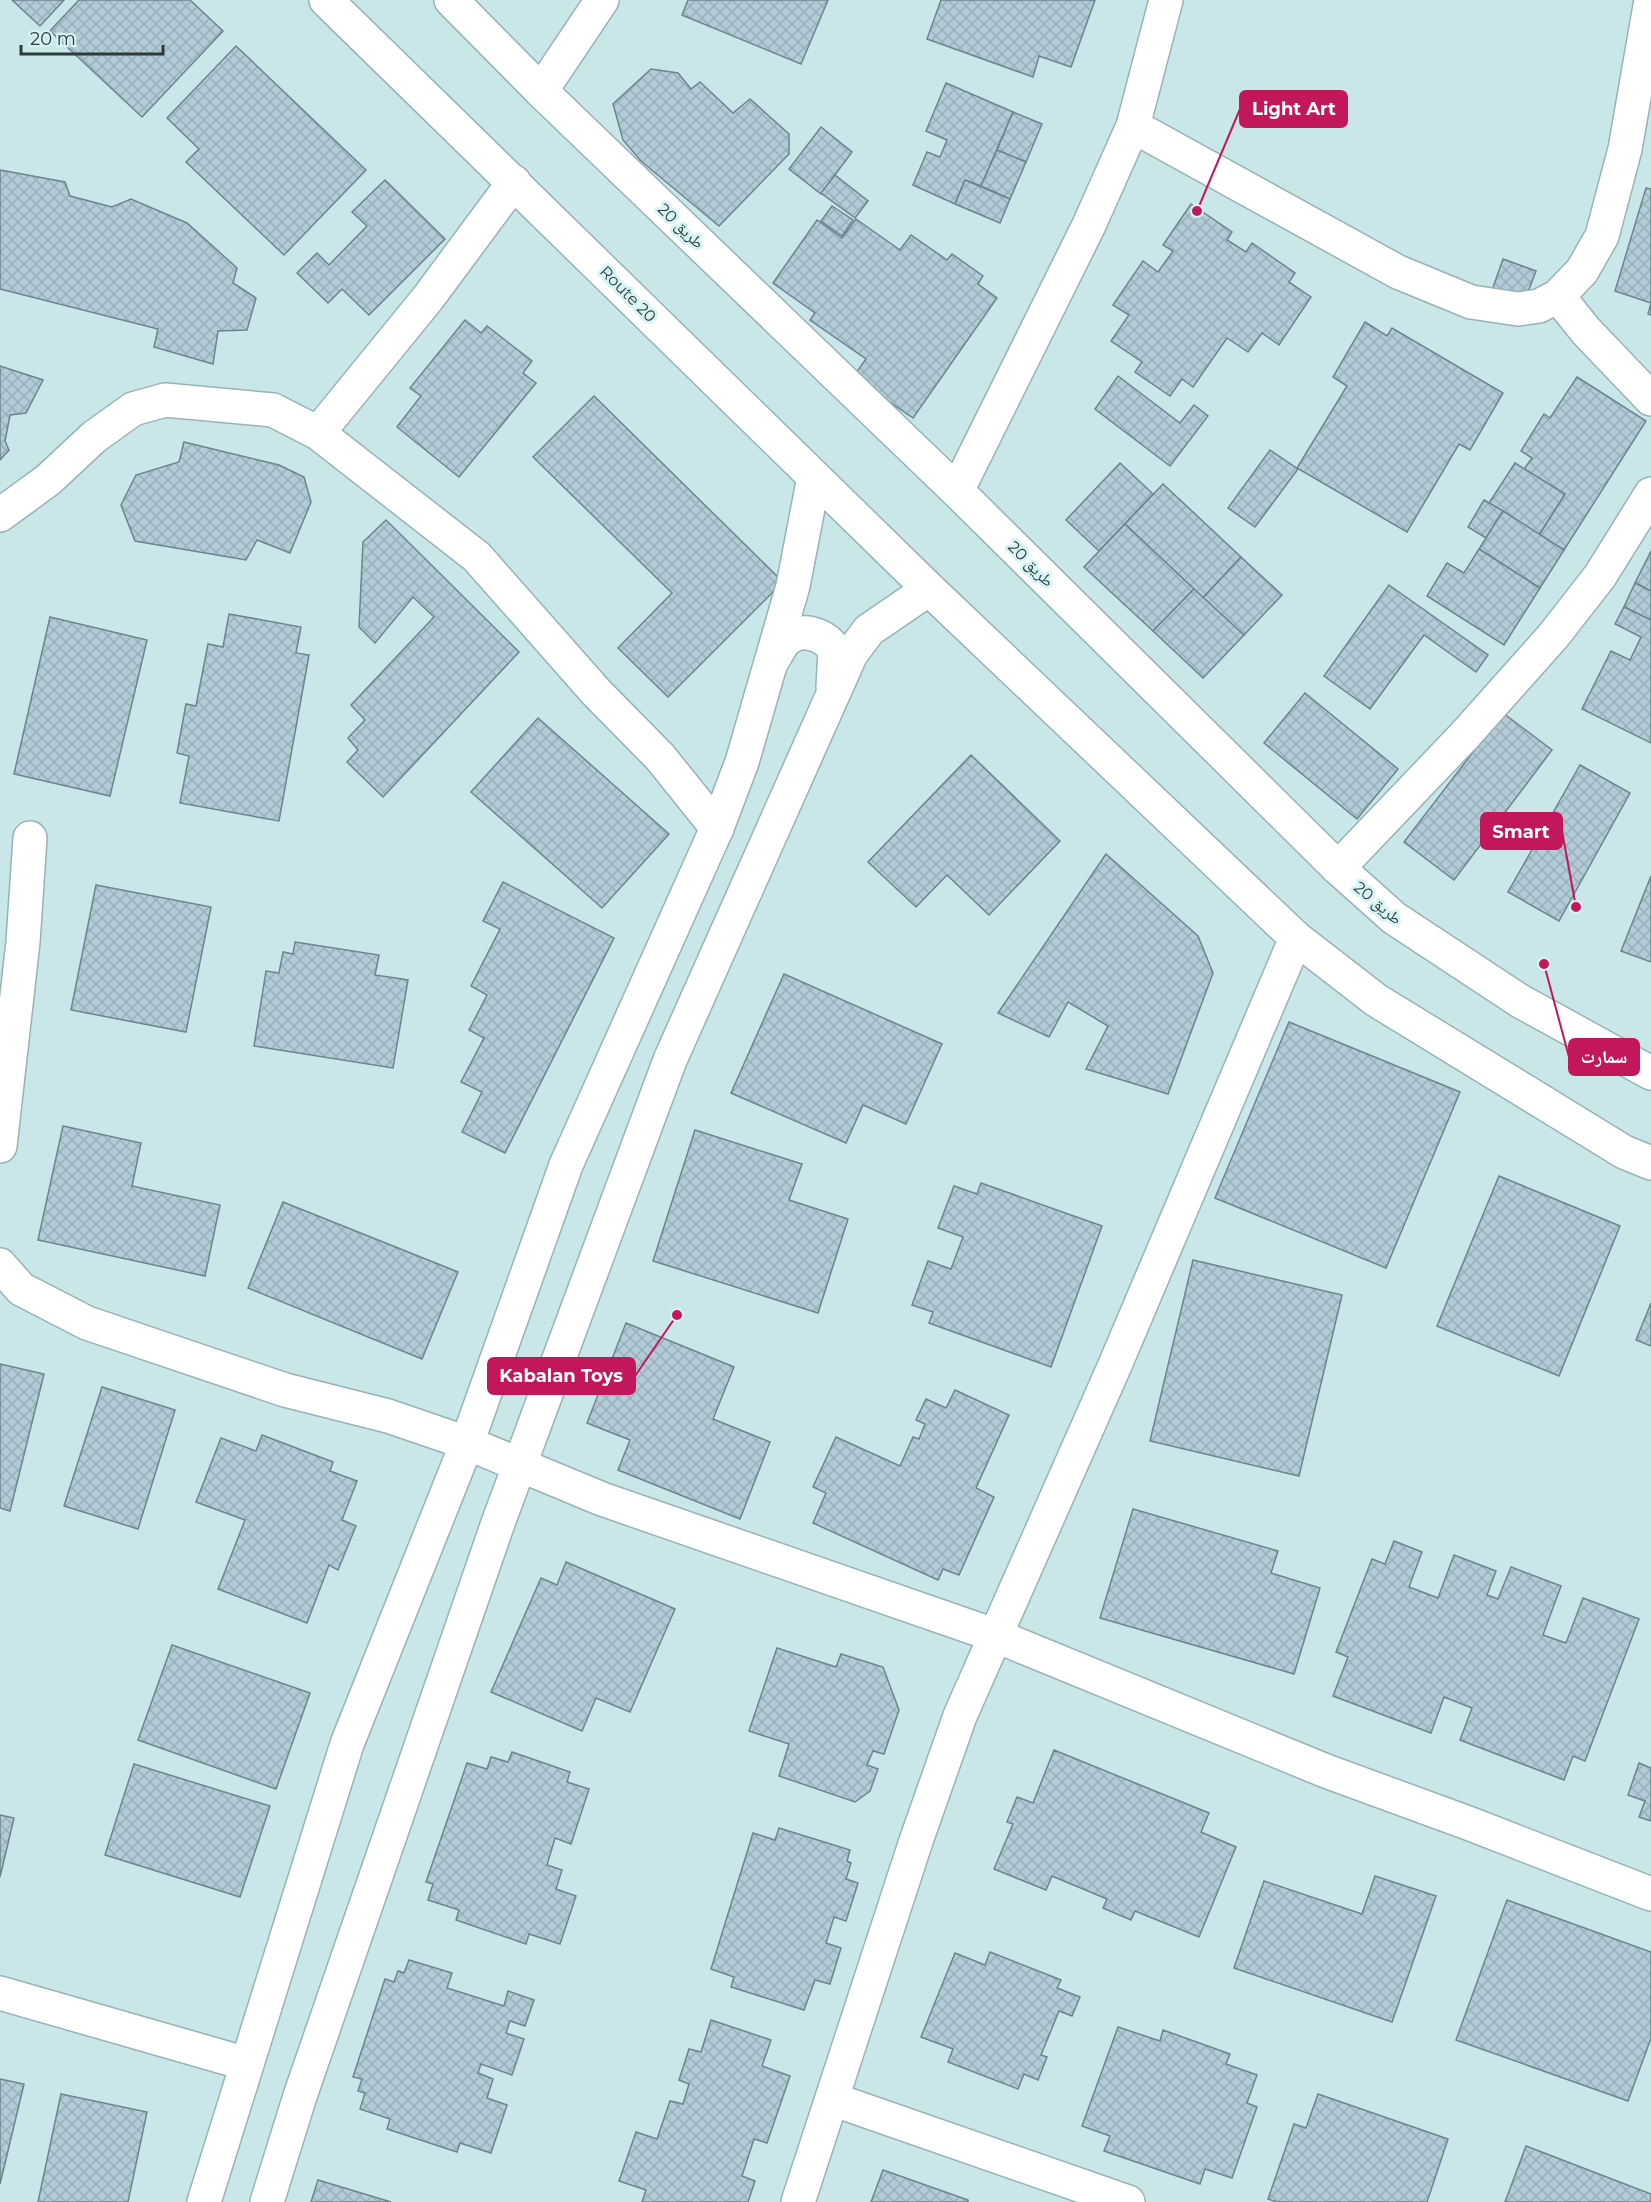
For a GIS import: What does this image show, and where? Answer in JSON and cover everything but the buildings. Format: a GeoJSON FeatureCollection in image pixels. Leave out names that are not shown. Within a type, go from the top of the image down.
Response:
{"type":"FeatureCollection","features":[{"type":"Feature","properties":{"kind":"street","name":"Route 20"},"geometry":{"type":"LineString","coordinates":[[326,0],[929,589]]}},
{"type":"Feature","properties":{"kind":"street","name":"طريق 20"},"geometry":{"type":"LineString","coordinates":[[452,0],[541,90],[957,491],[1338,868],[1404,925],[1520,1001],[1651,1073]]}},
{"type":"Feature","properties":{"kind":"street"},"geometry":{"type":"LineString","coordinates":[[541,90],[602,0]]}},
{"type":"Feature","properties":{"kind":"street"},"geometry":{"type":"LineString","coordinates":[[957,491],[1089,225],[1133,126],[1166,0]]}},
{"type":"Feature","properties":{"kind":"street"},"geometry":{"type":"LineString","coordinates":[[1133,126],[1398,272],[1471,302],[1518,309],[1539,306],[1558,296],[1582,271],[1602,236],[1625,149],[1651,0]]}},
{"type":"Feature","properties":{"kind":"street"},"geometry":{"type":"LineString","coordinates":[[318,434],[428,298],[514,182]]}},
{"type":"Feature","properties":{"kind":"street"},"geometry":{"type":"LineString","coordinates":[[1558,296],[1608,355],[1651,399]]}},
{"type":"Feature","properties":{"kind":"street"},"geometry":{"type":"LineString","coordinates":[[0,515],[48,480],[94,437],[132,409],[165,400],[273,410],[318,434],[477,557],[596,692],[660,757],[717,828]]}},
{"type":"Feature","properties":{"kind":"street"},"geometry":{"type":"LineString","coordinates":[[204,2202],[346,1744],[468,1443],[566,1165],[717,828],[742,762],[793,586],[814,477]]}},
{"type":"Feature","properties":{"kind":"street"},"geometry":{"type":"LineString","coordinates":[[1338,868],[1465,735],[1554,634],[1600,576],[1651,494]]}},
{"type":"Feature","properties":{"kind":"street"},"geometry":{"type":"LineString","coordinates":[[267,2202],[300,2096],[520,1464],[670,1060],[851,654],[868,630],[929,589],[1296,938],[1376,1000],[1624,1152],[1651,1163]]}},
{"type":"Feature","properties":{"kind":"street"},"geometry":{"type":"LineString","coordinates":[[770,666],[784,642],[792,636],[810,632],[821,636],[835,650],[836,665],[831,698]]}},
{"type":"Feature","properties":{"kind":"street"},"geometry":{"type":"LineString","coordinates":[[0,1146],[23,942],[30,838]]}},
{"type":"Feature","properties":{"kind":"street"},"geometry":{"type":"LineString","coordinates":[[798,2202],[916,1840],[960,1716],[993,1635],[1119,1355],[1296,938]]}},
{"type":"Feature","properties":{"kind":"street"},"geometry":{"type":"LineString","coordinates":[[0,1265],[21,1289],[87,1323],[285,1390],[388,1416],[468,1443],[602,1499],[993,1635],[1326,1771],[1468,1822],[1651,1894]]}},
{"type":"Feature","properties":{"kind":"street"},"geometry":{"type":"LineString","coordinates":[[0,1993],[247,2064]]}},
{"type":"Feature","properties":{"kind":"street"},"geometry":{"type":"LineString","coordinates":[[832,2099],[1128,2202]]}},
{"type":"Feature","properties":{"kind":"place","name":"Light Art"},"geometry":{"type":"Point","coordinates":[1197,211]}},
{"type":"Feature","properties":{"kind":"place","name":"Smart"},"geometry":{"type":"Point","coordinates":[1576,907]}},
{"type":"Feature","properties":{"kind":"place","name":"سمارت"},"geometry":{"type":"Point","coordinates":[1544,964]}},
{"type":"Feature","properties":{"kind":"place","name":"Kabalan Toys"},"geometry":{"type":"Point","coordinates":[677,1315]}}]}
